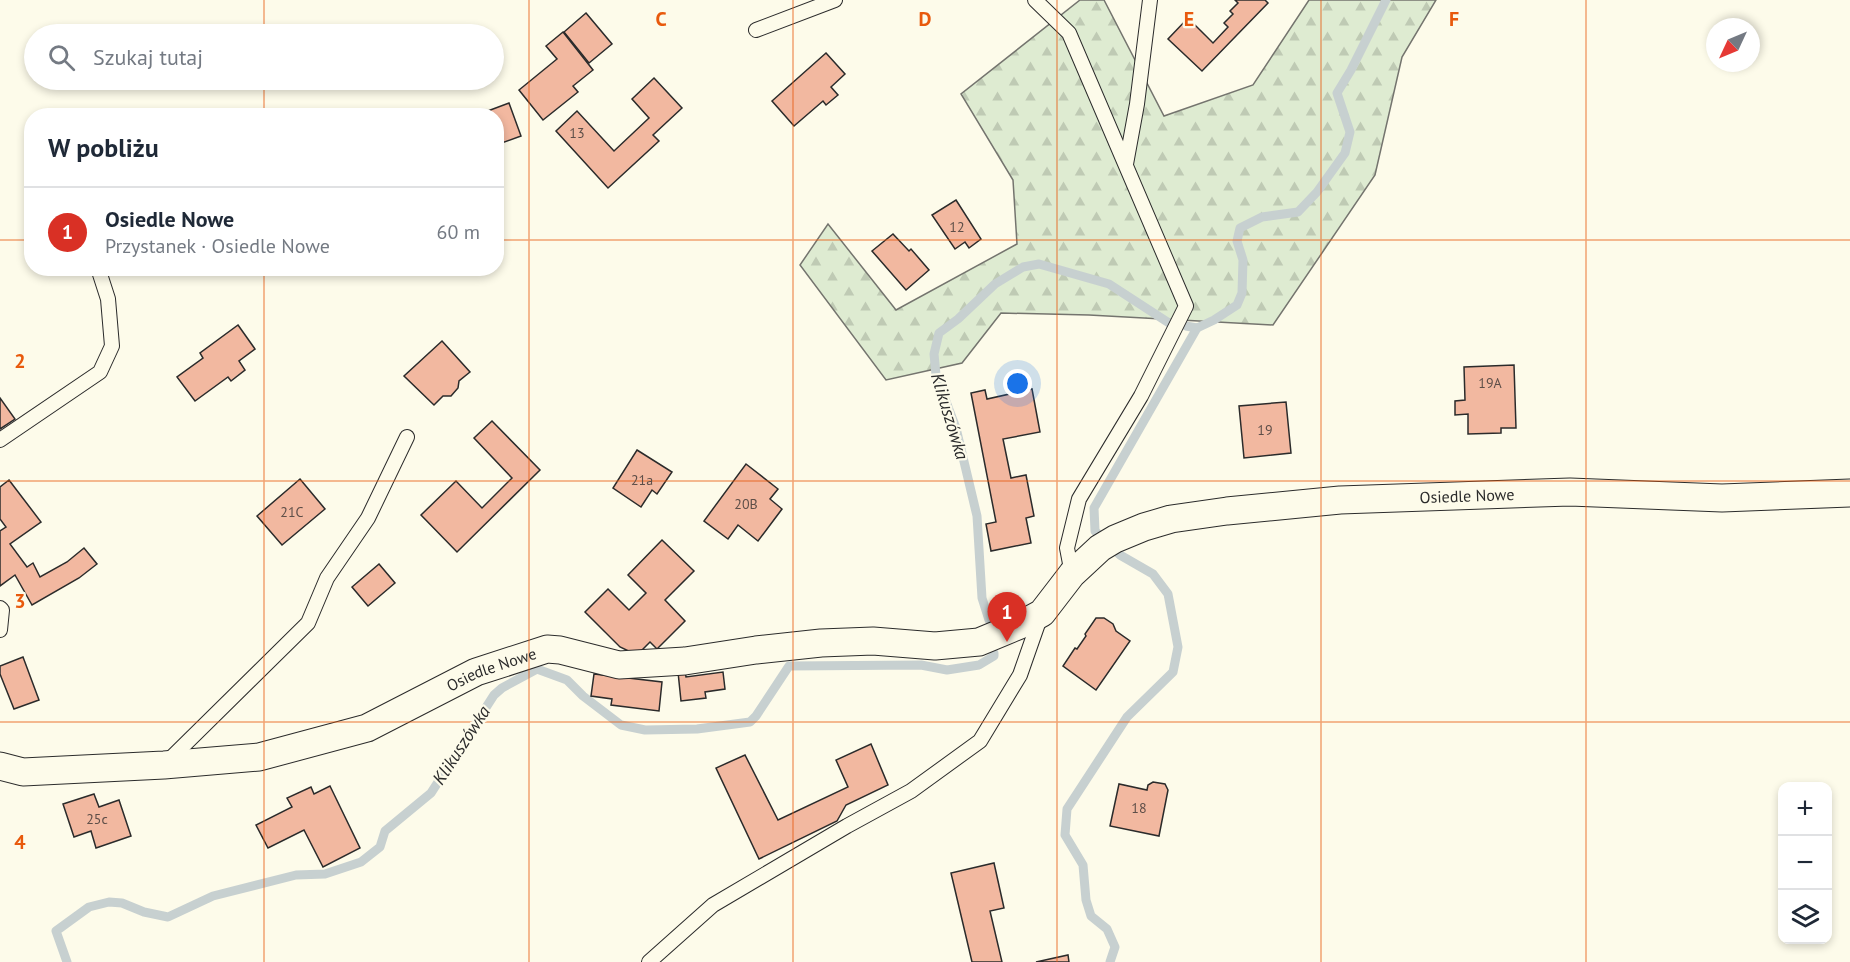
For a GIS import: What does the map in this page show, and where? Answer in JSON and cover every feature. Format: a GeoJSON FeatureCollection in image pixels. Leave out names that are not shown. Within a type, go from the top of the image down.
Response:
{"type":"FeatureCollection","features":[{"type":"Feature","properties":{"kind":"street","name":"Osiedle Nowe"},"geometry":{"type":"LineString","coordinates":[[0,766],[23,772],[164,765],[259,757],[367,728],[476,672],[547,649],[560,650],[619,665],[685,661],[821,643],[873,641],[935,646],[979,642],[1042,614],[1072,574],[1107,544],[1144,527],[1171,519],[1341,500],[1570,492],[1722,498],[1850,493]]}},
{"type":"Feature","properties":{"kind":"lane"},"geometry":{"type":"LineString","coordinates":[[756,30],[835,0]]}},
{"type":"Feature","properties":{"kind":"lane"},"geometry":{"type":"LineString","coordinates":[[1035,0],[1069,33],[1186,306],[1141,396],[1079,499],[1067,548],[1072,574]]}},
{"type":"Feature","properties":{"kind":"lane"},"geometry":{"type":"LineString","coordinates":[[1125,165],[1137,104],[1150,0]]}},
{"type":"Feature","properties":{"kind":"lane"},"geometry":{"type":"LineString","coordinates":[[0,440],[100,372],[112,346],[108,300],[100,276]]}},
{"type":"Feature","properties":{"kind":"lane"},"geometry":{"type":"LineString","coordinates":[[164,765],[308,623],[327,578],[368,518],[407,437]]}},
{"type":"Feature","properties":{"kind":"lane"},"geometry":{"type":"LineString","coordinates":[[0,608],[3,610],[0,630]]}},
{"type":"Feature","properties":{"kind":"lane"},"geometry":{"type":"LineString","coordinates":[[649,962],[713,905],[911,791],[980,741],[1020,675],[1042,614]]}},
{"type":"Feature","properties":{"kind":"green space"},"geometry":{"type":"Polygon","coordinates":[[[1080,0],[1104,0],[1164,116],[1253,85],[1309,0],[1436,0],[1402,57],[1375,175],[1273,325],[1089,315],[1001,313],[962,363],[886,380],[800,265],[828,224],[896,310],[1017,244],[1013,180],[961,94],[1080,0]]]}},
{"type":"Feature","properties":{"kind":"building"},"geometry":{"type":"Polygon","coordinates":[[[1235,0],[1265,0],[1268,3],[1202,71],[1168,39],[1188,18],[1213,43],[1228,27],[1224,23],[1233,14],[1230,11],[1238,3],[1235,0]]]}},
{"type":"Feature","properties":{"kind":"building"},"geometry":{"type":"Polygon","coordinates":[[[586,13],[612,44],[589,63],[564,32],[586,13]]]}},
{"type":"Feature","properties":{"kind":"building"},"geometry":{"type":"Polygon","coordinates":[[[563,32],[593,70],[573,86],[578,92],[543,120],[519,90],[557,59],[546,46],[563,32]]]}},
{"type":"Feature","properties":{"kind":"building"},"geometry":{"type":"Polygon","coordinates":[[[826,53],[845,74],[831,87],[838,95],[826,105],[823,101],[794,126],[772,101],[826,53]]]}},
{"type":"Feature","properties":{"kind":"building"},"geometry":{"type":"Polygon","coordinates":[[[654,78],[682,108],[653,135],[659,141],[608,188],[556,131],[577,111],[614,151],[649,118],[632,99],[654,78]]]}},
{"type":"Feature","properties":{"kind":"building"},"geometry":{"type":"Polygon","coordinates":[[[509,103],[521,136],[504,142],[504,108],[496,108],[509,103]]]}},
{"type":"Feature","properties":{"kind":"building"},"geometry":{"type":"Polygon","coordinates":[[[956,200],[981,239],[969,248],[965,242],[955,249],[932,215],[956,200]]]}},
{"type":"Feature","properties":{"kind":"building"},"geometry":{"type":"Polygon","coordinates":[[[893,234],[909,251],[911,249],[929,270],[906,290],[872,251],[893,234]]]}},
{"type":"Feature","properties":{"kind":"building"},"geometry":{"type":"Polygon","coordinates":[[[238,325],[255,349],[239,361],[245,370],[231,381],[228,377],[195,401],[177,377],[203,358],[200,353],[238,325]]]}},
{"type":"Feature","properties":{"kind":"building"},"geometry":{"type":"Polygon","coordinates":[[[442,341],[470,372],[459,381],[458,388],[451,396],[443,396],[434,405],[404,376],[442,341]]]}},
{"type":"Feature","properties":{"kind":"building"},"geometry":{"type":"Polygon","coordinates":[[[1514,365],[1516,428],[1501,428],[1501,433],[1468,434],[1468,414],[1455,415],[1455,401],[1465,400],[1464,367],[1514,365]]]}},
{"type":"Feature","properties":{"kind":"building"},"geometry":{"type":"Polygon","coordinates":[[[1032,389],[1040,432],[1003,439],[1011,478],[1026,475],[1034,516],[1026,518],[1031,543],[991,551],[986,524],[996,522],[971,393],[985,390],[987,399],[1032,389]]]}},
{"type":"Feature","properties":{"kind":"building"},"geometry":{"type":"Polygon","coordinates":[[[0,398],[15,419],[0,429],[0,398]]]}},
{"type":"Feature","properties":{"kind":"building"},"geometry":{"type":"Polygon","coordinates":[[[1286,402],[1291,453],[1244,458],[1239,406],[1286,402]]]}},
{"type":"Feature","properties":{"kind":"building"},"geometry":{"type":"Polygon","coordinates":[[[492,421],[540,470],[457,552],[421,515],[456,481],[482,508],[512,478],[474,438],[492,421]]]}},
{"type":"Feature","properties":{"kind":"building"},"geometry":{"type":"Polygon","coordinates":[[[637,450],[672,472],[657,494],[652,490],[641,507],[613,488],[637,450]]]}},
{"type":"Feature","properties":{"kind":"building"},"geometry":{"type":"Polygon","coordinates":[[[746,464],[778,489],[770,499],[782,509],[758,541],[738,525],[728,539],[704,521],[746,464]]]}},
{"type":"Feature","properties":{"kind":"building"},"geometry":{"type":"Polygon","coordinates":[[[300,479],[325,509],[282,545],[257,516],[300,479]]]}},
{"type":"Feature","properties":{"kind":"building"},"geometry":{"type":"Polygon","coordinates":[[[9,480],[41,522],[10,544],[27,567],[33,563],[40,577],[67,562],[84,548],[97,564],[79,578],[32,605],[15,575],[0,586],[0,531],[6,527],[0,519],[0,487],[9,480]]]}},
{"type":"Feature","properties":{"kind":"building"},"geometry":{"type":"Polygon","coordinates":[[[662,540],[694,571],[665,600],[685,621],[657,649],[650,642],[637,655],[620,647],[585,612],[608,589],[629,610],[646,593],[628,575],[662,540]]]}},
{"type":"Feature","properties":{"kind":"building"},"geometry":{"type":"Polygon","coordinates":[[[379,564],[395,583],[368,606],[352,587],[379,564]]]}},
{"type":"Feature","properties":{"kind":"building"},"geometry":{"type":"Polygon","coordinates":[[[1096,618],[1104,618],[1113,624],[1116,631],[1130,641],[1096,690],[1063,666],[1086,636],[1085,634],[1096,618]]]}},
{"type":"Feature","properties":{"kind":"building"},"geometry":{"type":"Polygon","coordinates":[[[23,657],[39,700],[14,709],[0,674],[0,666],[23,657]]]}},
{"type":"Feature","properties":{"kind":"building"},"geometry":{"type":"Polygon","coordinates":[[[685,671],[686,677],[723,672],[725,689],[705,692],[706,698],[681,701],[678,672],[685,671]]]}},
{"type":"Feature","properties":{"kind":"building"},"geometry":{"type":"Polygon","coordinates":[[[594,674],[662,682],[659,711],[611,705],[612,699],[591,696],[594,674]]]}},
{"type":"Feature","properties":{"kind":"building"},"geometry":{"type":"Polygon","coordinates":[[[871,744],[888,785],[846,805],[837,821],[759,859],[716,768],[745,755],[778,820],[848,787],[836,760],[871,744]]]}},
{"type":"Feature","properties":{"kind":"building"},"geometry":{"type":"Polygon","coordinates":[[[1153,782],[1165,784],[1168,790],[1159,836],[1110,826],[1119,784],[1147,790],[1148,785],[1153,782]]]}},
{"type":"Feature","properties":{"kind":"building"},"geometry":{"type":"Polygon","coordinates":[[[330,786],[360,848],[323,867],[304,830],[268,848],[256,825],[292,807],[287,798],[311,787],[314,794],[330,786]]]}},
{"type":"Feature","properties":{"kind":"building"},"geometry":{"type":"Polygon","coordinates":[[[94,794],[99,807],[119,800],[131,836],[96,848],[91,831],[74,837],[63,804],[94,794]]]}},
{"type":"Feature","properties":{"kind":"building"},"geometry":{"type":"Polygon","coordinates":[[[994,863],[1004,908],[990,911],[1002,962],[972,962],[951,873],[994,863]]]}},
{"type":"Feature","properties":{"kind":"building"},"geometry":{"type":"Polygon","coordinates":[[[1068,955],[1069,962],[1036,962],[1068,955]]]}},
{"type":"Feature","properties":{"kind":"waterway","name":"Klikuszówka"},"geometry":{"type":"LineString","coordinates":[[1186,326],[1197,328],[1237,305],[1242,293],[1243,260],[1237,241],[1240,228],[1262,217],[1298,212],[1317,192],[1345,153],[1350,132],[1337,93],[1386,0]]}},
{"type":"Feature","properties":{"kind":"waterway","name":"Klikuszówka"},"geometry":{"type":"LineString","coordinates":[[989,620],[982,598],[977,516],[956,428],[936,375],[934,354],[939,333],[958,319],[995,284],[1023,267],[1039,264],[1109,284],[1169,323]]}},
{"type":"Feature","properties":{"kind":"waterway"},"geometry":{"type":"LineString","coordinates":[[1110,962],[1115,947],[1107,929],[1091,916],[1086,900],[1083,865],[1065,835],[1067,809],[1127,717],[1173,672],[1178,647],[1168,594],[1153,574],[1120,555],[1095,531],[1094,508],[1197,328]]}},
{"type":"Feature","properties":{"kind":"waterway","name":"Klikuszówka"},"geometry":{"type":"LineString","coordinates":[[67,962],[56,931],[89,907],[109,902],[122,903],[144,912],[168,917],[213,896],[296,875],[325,874],[361,862],[380,847],[385,831],[431,793],[494,695],[502,688],[537,669],[567,680],[583,696],[621,725],[645,730],[697,729],[750,722],[789,666],[921,665],[947,670],[979,665],[994,656],[994,653]]}},
{"type":"Feature","properties":{"kind":"place","name":"Osiedle Nowe"},"geometry":{"type":"Point","coordinates":[1007,642]}}]}
